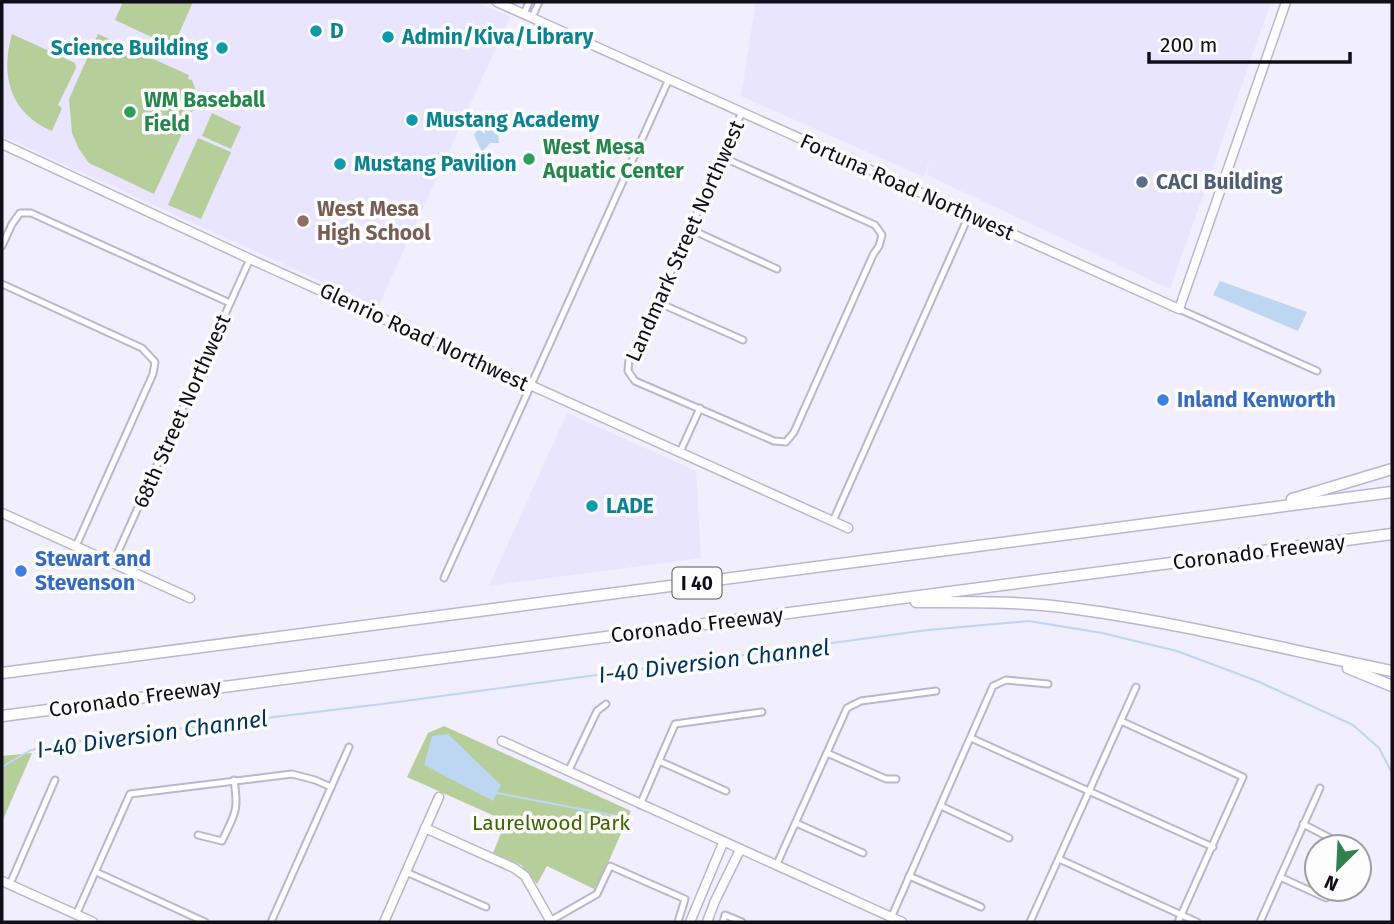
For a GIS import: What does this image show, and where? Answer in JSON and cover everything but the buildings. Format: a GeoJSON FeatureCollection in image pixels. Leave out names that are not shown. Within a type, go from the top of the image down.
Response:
{"type":"FeatureCollection","features":[{"type":"Feature","properties":{"kind":"highway"},"geometry":{"type":"LineString","coordinates":[[1261,508],[1392,469]]}},
{"type":"Feature","properties":{"kind":"highway","name":"Coronado Freeway"},"geometry":{"type":"LineString","coordinates":[[2,674],[1392,492]]}},
{"type":"Feature","properties":{"kind":"highway","name":"Coronado Freeway"},"geometry":{"type":"LineString","coordinates":[[2,716],[1392,534]]}},
{"type":"Feature","properties":{"kind":"highway"},"geometry":{"type":"LineString","coordinates":[[874,602],[1000,602],[1075,608],[1142,619],[1392,671]]}},
{"type":"Feature","properties":{"kind":"highway"},"geometry":{"type":"LineString","coordinates":[[1287,650],[1357,670],[1392,685]]}},
{"type":"Feature","properties":{"kind":"street","name":"Fortuna Road Northwest"},"geometry":{"type":"LineString","coordinates":[[497,2],[1317,371]]}},
{"type":"Feature","properties":{"kind":"street"},"geometry":{"type":"LineString","coordinates":[[528,15],[529,2]]}},
{"type":"Feature","properties":{"kind":"street"},"geometry":{"type":"LineString","coordinates":[[528,15],[539,2]]}},
{"type":"Feature","properties":{"kind":"street"},"geometry":{"type":"LineString","coordinates":[[1179,309],[1286,2]]}},
{"type":"Feature","properties":{"kind":"street"},"geometry":{"type":"LineString","coordinates":[[444,578],[669,79]]}},
{"type":"Feature","properties":{"kind":"street","name":"Landmark Street Northwest"},"geometry":{"type":"LineString","coordinates":[[700,408],[635,381],[628,371],[629,359],[637,348],[742,112]]}},
{"type":"Feature","properties":{"kind":"street","name":"Glenrio Road Northwest"},"geometry":{"type":"LineString","coordinates":[[2,144],[848,528]]}},
{"type":"Feature","properties":{"kind":"street"},"geometry":{"type":"LineString","coordinates":[[680,452],[700,408],[774,441],[786,442],[794,432],[879,246],[882,234],[875,225],[722,157]]}},
{"type":"Feature","properties":{"kind":"street"},"geometry":{"type":"LineString","coordinates":[[2,246],[20,213],[31,213],[230,303]]}},
{"type":"Feature","properties":{"kind":"street"},"geometry":{"type":"LineString","coordinates":[[832,521],[969,215]]}},
{"type":"Feature","properties":{"kind":"street"},"geometry":{"type":"LineString","coordinates":[[690,229],[777,269]]}},
{"type":"Feature","properties":{"kind":"street","name":"68th Street Northwest"},"geometry":{"type":"LineString","coordinates":[[113,563],[250,258]]}},
{"type":"Feature","properties":{"kind":"street"},"geometry":{"type":"LineString","coordinates":[[2,284],[142,348],[155,362],[153,374],[76,546]]}},
{"type":"Feature","properties":{"kind":"street"},"geometry":{"type":"LineString","coordinates":[[657,302],[743,340]]}},
{"type":"Feature","properties":{"kind":"street"},"geometry":{"type":"LineString","coordinates":[[2,513],[190,598]]}},
{"type":"Feature","properties":{"kind":"street"},"geometry":{"type":"LineString","coordinates":[[891,918],[993,686],[1006,680],[1048,684]]}},
{"type":"Feature","properties":{"kind":"street"},"geometry":{"type":"LineString","coordinates":[[1030,922],[1136,688]]}},
{"type":"Feature","properties":{"kind":"street"},"geometry":{"type":"LineString","coordinates":[[776,866],[847,708],[853,704],[936,691]]}},
{"type":"Feature","properties":{"kind":"street"},"geometry":{"type":"LineString","coordinates":[[568,772],[597,711],[606,704]]}},
{"type":"Feature","properties":{"kind":"street"},"geometry":{"type":"LineString","coordinates":[[640,805],[675,724],[762,712]]}},
{"type":"Feature","properties":{"kind":"street"},"geometry":{"type":"LineString","coordinates":[[1121,721],[1244,777],[1178,922]]}},
{"type":"Feature","properties":{"kind":"street"},"geometry":{"type":"LineString","coordinates":[[971,738],[1213,847]]}},
{"type":"Feature","properties":{"kind":"street"},"geometry":{"type":"LineString","coordinates":[[502,741],[902,922]]}},
{"type":"Feature","properties":{"kind":"street"},"geometry":{"type":"LineString","coordinates":[[271,922],[348,747]]}},
{"type":"Feature","properties":{"kind":"street"},"geometry":{"type":"LineString","coordinates":[[827,753],[886,779],[896,779]]}},
{"type":"Feature","properties":{"kind":"street"},"geometry":{"type":"LineString","coordinates":[[659,761],[726,791]]}},
{"type":"Feature","properties":{"kind":"street"},"geometry":{"type":"LineString","coordinates":[[76,915],[130,793],[292,774],[331,787]]}},
{"type":"Feature","properties":{"kind":"street"},"geometry":{"type":"LineString","coordinates":[[55,780],[6,883],[93,922]]}},
{"type":"Feature","properties":{"kind":"street"},"geometry":{"type":"LineString","coordinates":[[198,835],[222,841],[238,805],[234,780]]}},
{"type":"Feature","properties":{"kind":"street"},"geometry":{"type":"LineString","coordinates":[[1260,922],[1320,788]]}},
{"type":"Feature","properties":{"kind":"street"},"geometry":{"type":"LineString","coordinates":[[384,922],[439,797]]}},
{"type":"Feature","properties":{"kind":"street"},"geometry":{"type":"LineString","coordinates":[[940,807],[1009,838]]}},
{"type":"Feature","properties":{"kind":"street"},"geometry":{"type":"LineString","coordinates":[[796,823],[863,853]]}},
{"type":"Feature","properties":{"kind":"street"},"geometry":{"type":"LineString","coordinates":[[1303,824],[1320,833]]}},
{"type":"Feature","properties":{"kind":"street"},"geometry":{"type":"LineString","coordinates":[[425,828],[514,868],[525,876],[550,921],[597,894],[610,866],[685,899],[678,922]]}},
{"type":"Feature","properties":{"kind":"street"},"geometry":{"type":"LineString","coordinates":[[690,922],[723,843]]}},
{"type":"Feature","properties":{"kind":"street"},"geometry":{"type":"LineString","coordinates":[[707,922],[740,850]]}},
{"type":"Feature","properties":{"kind":"street"},"geometry":{"type":"LineString","coordinates":[[1059,859],[1197,922]]}},
{"type":"Feature","properties":{"kind":"street"},"geometry":{"type":"LineString","coordinates":[[96,872],[205,922]]}},
{"type":"Feature","properties":{"kind":"street"},"geometry":{"type":"LineString","coordinates":[[405,872],[486,908]]}},
{"type":"Feature","properties":{"kind":"street"},"geometry":{"type":"LineString","coordinates":[[909,876],[981,907]]}},
{"type":"Feature","properties":{"kind":"street"},"geometry":{"type":"LineString","coordinates":[[1280,877],[1303,888]]}},
{"type":"Feature","properties":{"kind":"street"},"geometry":{"type":"LineString","coordinates":[[723,922],[725,915],[742,922]]}},
{"type":"Feature","properties":{"kind":"shaded area","name":"West Mesa High School"},"geometry":{"type":"Polygon","coordinates":[[[6,2],[476,2],[510,17],[378,307],[2,136],[2,12],[6,2]]]}},
{"type":"Feature","properties":{"kind":"shaded area"},"geometry":{"type":"Polygon","coordinates":[[[756,2],[1271,2],[1170,289],[927,175],[929,161],[924,177],[741,96],[756,2]]]}},
{"type":"Feature","properties":{"kind":"shaded area"},"geometry":{"type":"Polygon","coordinates":[[[567,413],[696,471],[701,558],[489,586],[567,413]]]}},
{"type":"Feature","properties":{"kind":"green space"},"geometry":{"type":"Polygon","coordinates":[[[123,2],[193,2],[173,47],[115,20],[123,2]]]}},
{"type":"Feature","properties":{"kind":"green space"},"geometry":{"type":"Polygon","coordinates":[[[12,34],[75,63],[76,68],[58,105],[62,108],[52,131],[26,114],[12,92],[7,64],[12,34]]]}},
{"type":"Feature","properties":{"kind":"green space","name":"WM Baseball Field"},"geometry":{"type":"Polygon","coordinates":[[[98,34],[189,75],[188,79],[192,80],[196,91],[195,97],[198,99],[154,194],[89,163],[72,133],[69,99],[98,34]]]}},
{"type":"Feature","properties":{"kind":"green space"},"geometry":{"type":"Polygon","coordinates":[[[212,113],[241,127],[231,149],[202,136],[212,113]]]}},
{"type":"Feature","properties":{"kind":"green space"},"geometry":{"type":"Polygon","coordinates":[[[198,138],[231,152],[201,219],[168,205],[198,138]]]}},
{"type":"Feature","properties":{"kind":"green space","name":"Laurelwood Park"},"geometry":{"type":"Polygon","coordinates":[[[444,726],[631,811],[596,890],[547,866],[537,884],[521,865],[493,853],[506,821],[407,777],[428,733],[444,726]]]}},
{"type":"Feature","properties":{"kind":"green space"},"geometry":{"type":"Polygon","coordinates":[[[32,753],[2,822],[2,756],[32,753]]]}},
{"type":"Feature","properties":{"kind":"water"},"geometry":{"type":"Polygon","coordinates":[[[493,122],[493,129],[498,130],[499,143],[490,143],[482,152],[474,135],[478,129],[485,134],[485,123],[493,122]]]}},
{"type":"Feature","properties":{"kind":"water"},"geometry":{"type":"Polygon","coordinates":[[[1220,281],[1307,312],[1298,331],[1213,295],[1220,281]]]}},
{"type":"Feature","properties":{"kind":"water"},"geometry":{"type":"Polygon","coordinates":[[[448,734],[501,785],[493,801],[424,765],[432,736],[448,734]]]}},
{"type":"Feature","properties":{"kind":"waterway","name":"I-40 Diversion Channel"},"geometry":{"type":"LineString","coordinates":[[2,767],[31,750],[70,742],[390,703],[928,630],[1029,621],[1102,633],[1177,651],[1257,681],[1353,725],[1379,748],[1392,773]]}},
{"type":"Feature","properties":{"kind":"waterway"},"geometry":{"type":"LineString","coordinates":[[497,793],[617,816]]}},
{"type":"Feature","properties":{"kind":"place","name":"D"},"geometry":{"type":"Point","coordinates":[316,31]}},
{"type":"Feature","properties":{"kind":"place","name":"Admin/Kiva/Library"},"geometry":{"type":"Point","coordinates":[388,37]}},
{"type":"Feature","properties":{"kind":"place","name":"Science Building"},"geometry":{"type":"Point","coordinates":[222,48]}},
{"type":"Feature","properties":{"kind":"place","name":"WM Baseball Field"},"geometry":{"type":"Point","coordinates":[130,112]}},
{"type":"Feature","properties":{"kind":"place","name":"Mustang Academy"},"geometry":{"type":"Point","coordinates":[412,120]}},
{"type":"Feature","properties":{"kind":"place","name":"West Mesa Aquatic Center"},"geometry":{"type":"Point","coordinates":[529,159]}},
{"type":"Feature","properties":{"kind":"place","name":"Mustang Pavilion"},"geometry":{"type":"Point","coordinates":[340,164]}},
{"type":"Feature","properties":{"kind":"place","name":"CACI Building"},"geometry":{"type":"Point","coordinates":[1142,182]}},
{"type":"Feature","properties":{"kind":"place","name":"West Mesa High School"},"geometry":{"type":"Point","coordinates":[303,221]}},
{"type":"Feature","properties":{"kind":"place","name":"Inland Kenworth"},"geometry":{"type":"Point","coordinates":[1163,400]}},
{"type":"Feature","properties":{"kind":"place","name":"LADE"},"geometry":{"type":"Point","coordinates":[592,506]}},
{"type":"Feature","properties":{"kind":"place","name":"Stewart and Stevenson"},"geometry":{"type":"Point","coordinates":[21,571]}}]}
